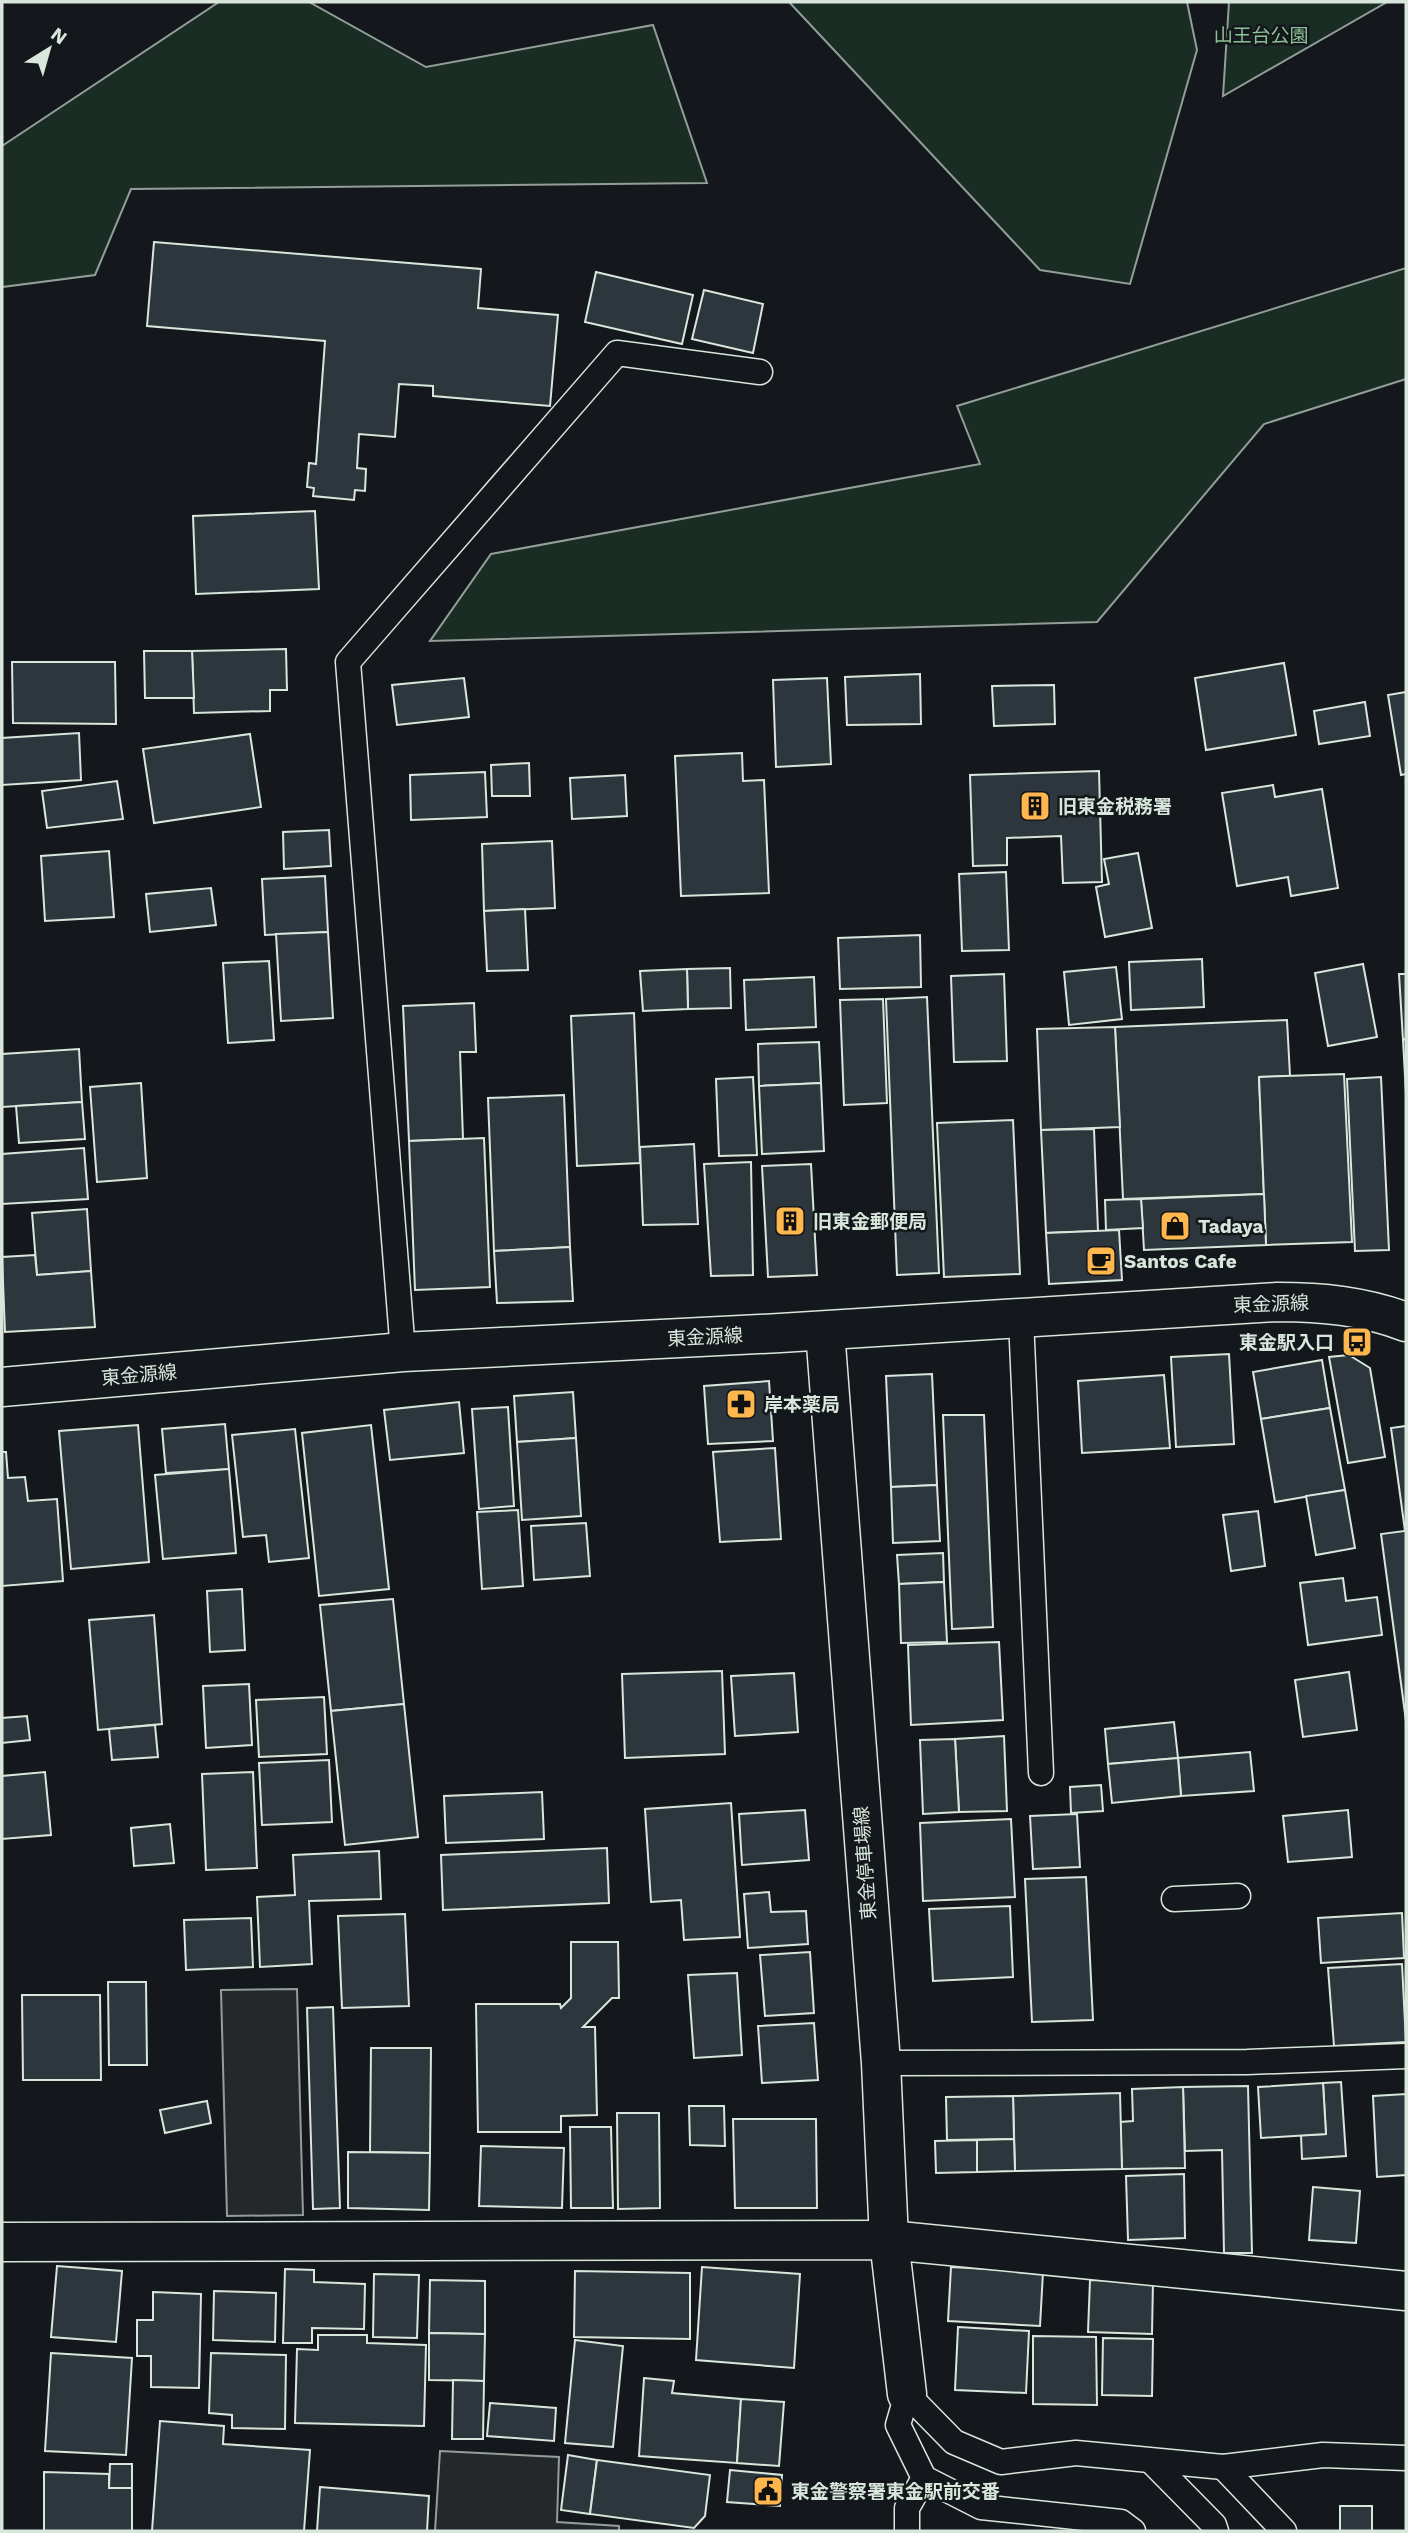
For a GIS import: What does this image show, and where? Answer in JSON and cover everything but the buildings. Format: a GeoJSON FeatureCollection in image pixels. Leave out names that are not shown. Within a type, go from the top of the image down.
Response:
{"type":"FeatureCollection","features":[{"type":"Feature","properties":{"kind":"main road","name":"東金源線"},"geometry":{"type":"LineString","coordinates":[[2,1387],[403,1352],[825,1331],[1277,1301],[1323,1302],[1378,1311],[1406,1322]]}},
{"type":"Feature","properties":{"kind":"main road","name":"東金停車場線"},"geometry":{"type":"LineString","coordinates":[[825,1331],[881,2063],[889,2240],[907,2394]]}},
{"type":"Feature","properties":{"kind":"main road"},"geometry":{"type":"LineString","coordinates":[[2,2242],[889,2240],[1406,2291]]}},
{"type":"Feature","properties":{"kind":"lane"},"geometry":{"type":"LineString","coordinates":[[403,1352],[348,662],[617,352],[760,372]]}},
{"type":"Feature","properties":{"kind":"lane"},"geometry":{"type":"LineString","coordinates":[[1021,1319],[1041,1773]]}},
{"type":"Feature","properties":{"kind":"lane"},"geometry":{"type":"LineString","coordinates":[[1174,1899],[1238,1896]]}},
{"type":"Feature","properties":{"kind":"lane"},"geometry":{"type":"LineString","coordinates":[[881,2063],[1247,2062],[1406,2056]]}},
{"type":"Feature","properties":{"kind":"lane"},"geometry":{"type":"LineString","coordinates":[[1133,2531],[1121,2522],[981,2507],[924,2478],[898,2425],[907,2394],[954,2442],[1001,2462],[1076,2453],[1223,2467],[1323,2455],[1406,2458]]}},
{"type":"Feature","properties":{"kind":"lane"},"geometry":{"type":"LineString","coordinates":[[1151,2461],[1214,2525],[1216,2531]]}},
{"type":"Feature","properties":{"kind":"lane"},"geometry":{"type":"LineString","coordinates":[[1223,2467],[1284,2531]]}},
{"type":"Feature","properties":{"kind":"lane"},"geometry":{"type":"LineString","coordinates":[[907,2531],[907,2508],[924,2478]]}},
{"type":"Feature","properties":{"kind":"green space"},"geometry":{"type":"Polygon","coordinates":[[[219,2],[309,2],[426,67],[653,25],[707,183],[131,189],[95,275],[2,287],[2,146],[219,2]]]}},
{"type":"Feature","properties":{"kind":"green space"},"geometry":{"type":"Polygon","coordinates":[[[789,2],[1187,2],[1197,50],[1130,284],[1040,270],[789,2]]]}},
{"type":"Feature","properties":{"kind":"green space","name":"山王台公園"},"geometry":{"type":"Polygon","coordinates":[[[1229,2],[1387,2],[1223,96],[1229,2]]]}},
{"type":"Feature","properties":{"kind":"green space"},"geometry":{"type":"Polygon","coordinates":[[[1406,268],[1406,379],[1264,424],[1097,622],[430,641],[491,554],[980,464],[957,406],[1406,268]]]}},
{"type":"Feature","properties":{"kind":"shaded area"},"geometry":{"type":"Polygon","coordinates":[[[297,1989],[303,2215],[227,2216],[221,1990],[297,1989]]]}},
{"type":"Feature","properties":{"kind":"shaded area"},"geometry":{"type":"Polygon","coordinates":[[[440,2451],[559,2457],[557,2522],[619,2526],[619,2531],[435,2531],[440,2451]]]}},
{"type":"Feature","properties":{"kind":"place","name":"旧東金税務署"},"geometry":{"type":"Point","coordinates":[1035,806]}},
{"type":"Feature","properties":{"kind":"place","name":"旧東金郵便局"},"geometry":{"type":"Point","coordinates":[790,1221]}},
{"type":"Feature","properties":{"kind":"place","name":"Tadaya"},"geometry":{"type":"Point","coordinates":[1175,1226]}},
{"type":"Feature","properties":{"kind":"place","name":"Santos Cafe"},"geometry":{"type":"Point","coordinates":[1101,1261]}},
{"type":"Feature","properties":{"kind":"place","name":"東金駅入口"},"geometry":{"type":"Point","coordinates":[1357,1342]}},
{"type":"Feature","properties":{"kind":"place","name":"岸本薬局"},"geometry":{"type":"Point","coordinates":[741,1404]}},
{"type":"Feature","properties":{"kind":"place","name":"東金警察署東金駅前交番"},"geometry":{"type":"Point","coordinates":[768,2491]}}]}
